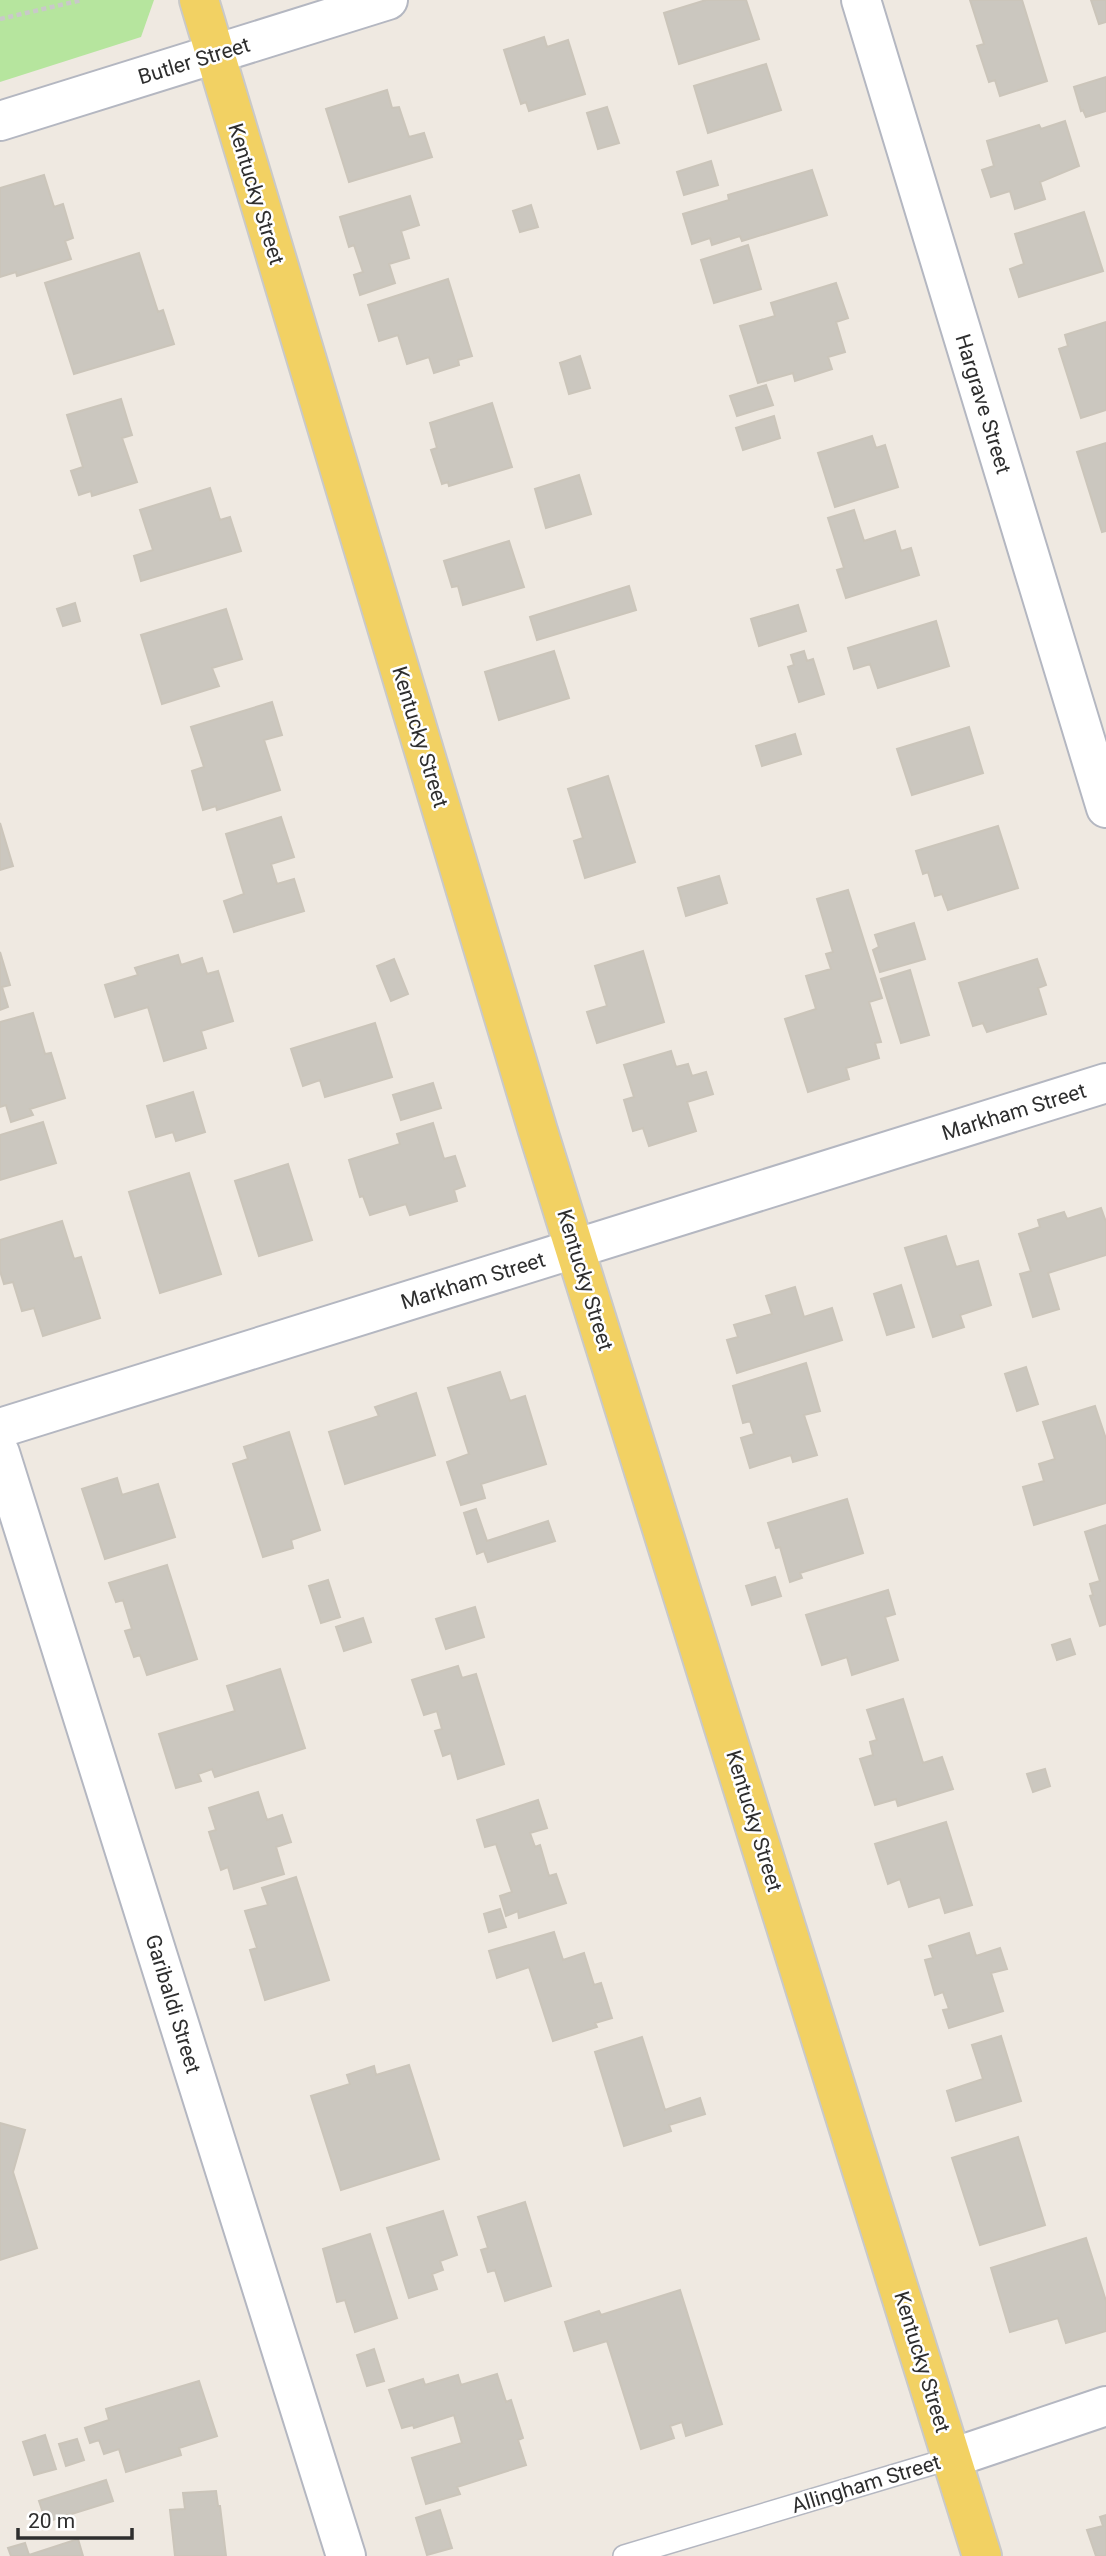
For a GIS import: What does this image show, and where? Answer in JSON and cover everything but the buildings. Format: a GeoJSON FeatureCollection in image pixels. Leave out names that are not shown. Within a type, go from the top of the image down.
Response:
{"type":"FeatureCollection","features":[{"type":"Feature","properties":{"kind":"main road","name":"Kentucky Street"},"geometry":{"type":"LineString","coordinates":[[199,0],[538,1132],[982,2556]]}},
{"type":"Feature","properties":{"kind":"street","name":"Butler Street"},"geometry":{"type":"LineString","coordinates":[[0,121],[388,0]]}},
{"type":"Feature","properties":{"kind":"street","name":"Hargrave Street"},"geometry":{"type":"LineString","coordinates":[[861,0],[1106,808]]}},
{"type":"Feature","properties":{"kind":"street","name":"Markham Street"},"geometry":{"type":"LineString","coordinates":[[0,1428],[1106,1083]]}},
{"type":"Feature","properties":{"kind":"street","name":"Garibaldi Street"},"geometry":{"type":"LineString","coordinates":[[0,1453],[346,2556]]}},
{"type":"Feature","properties":{"kind":"street","name":"Allingham Street"},"geometry":{"type":"LineString","coordinates":[[952,2458],[1106,2406]]}},
{"type":"Feature","properties":{"kind":"lane","name":"Allingham Street"},"geometry":{"type":"LineString","coordinates":[[624,2556],[952,2458]]}},
{"type":"Feature","properties":{"kind":"path"},"geometry":{"type":"LineString","coordinates":[[0,19],[82,0]]}},
{"type":"Feature","properties":{"kind":"green space"},"geometry":{"type":"Polygon","coordinates":[[[0,0],[154,0],[141,37],[0,82],[0,0]]]}}]}
